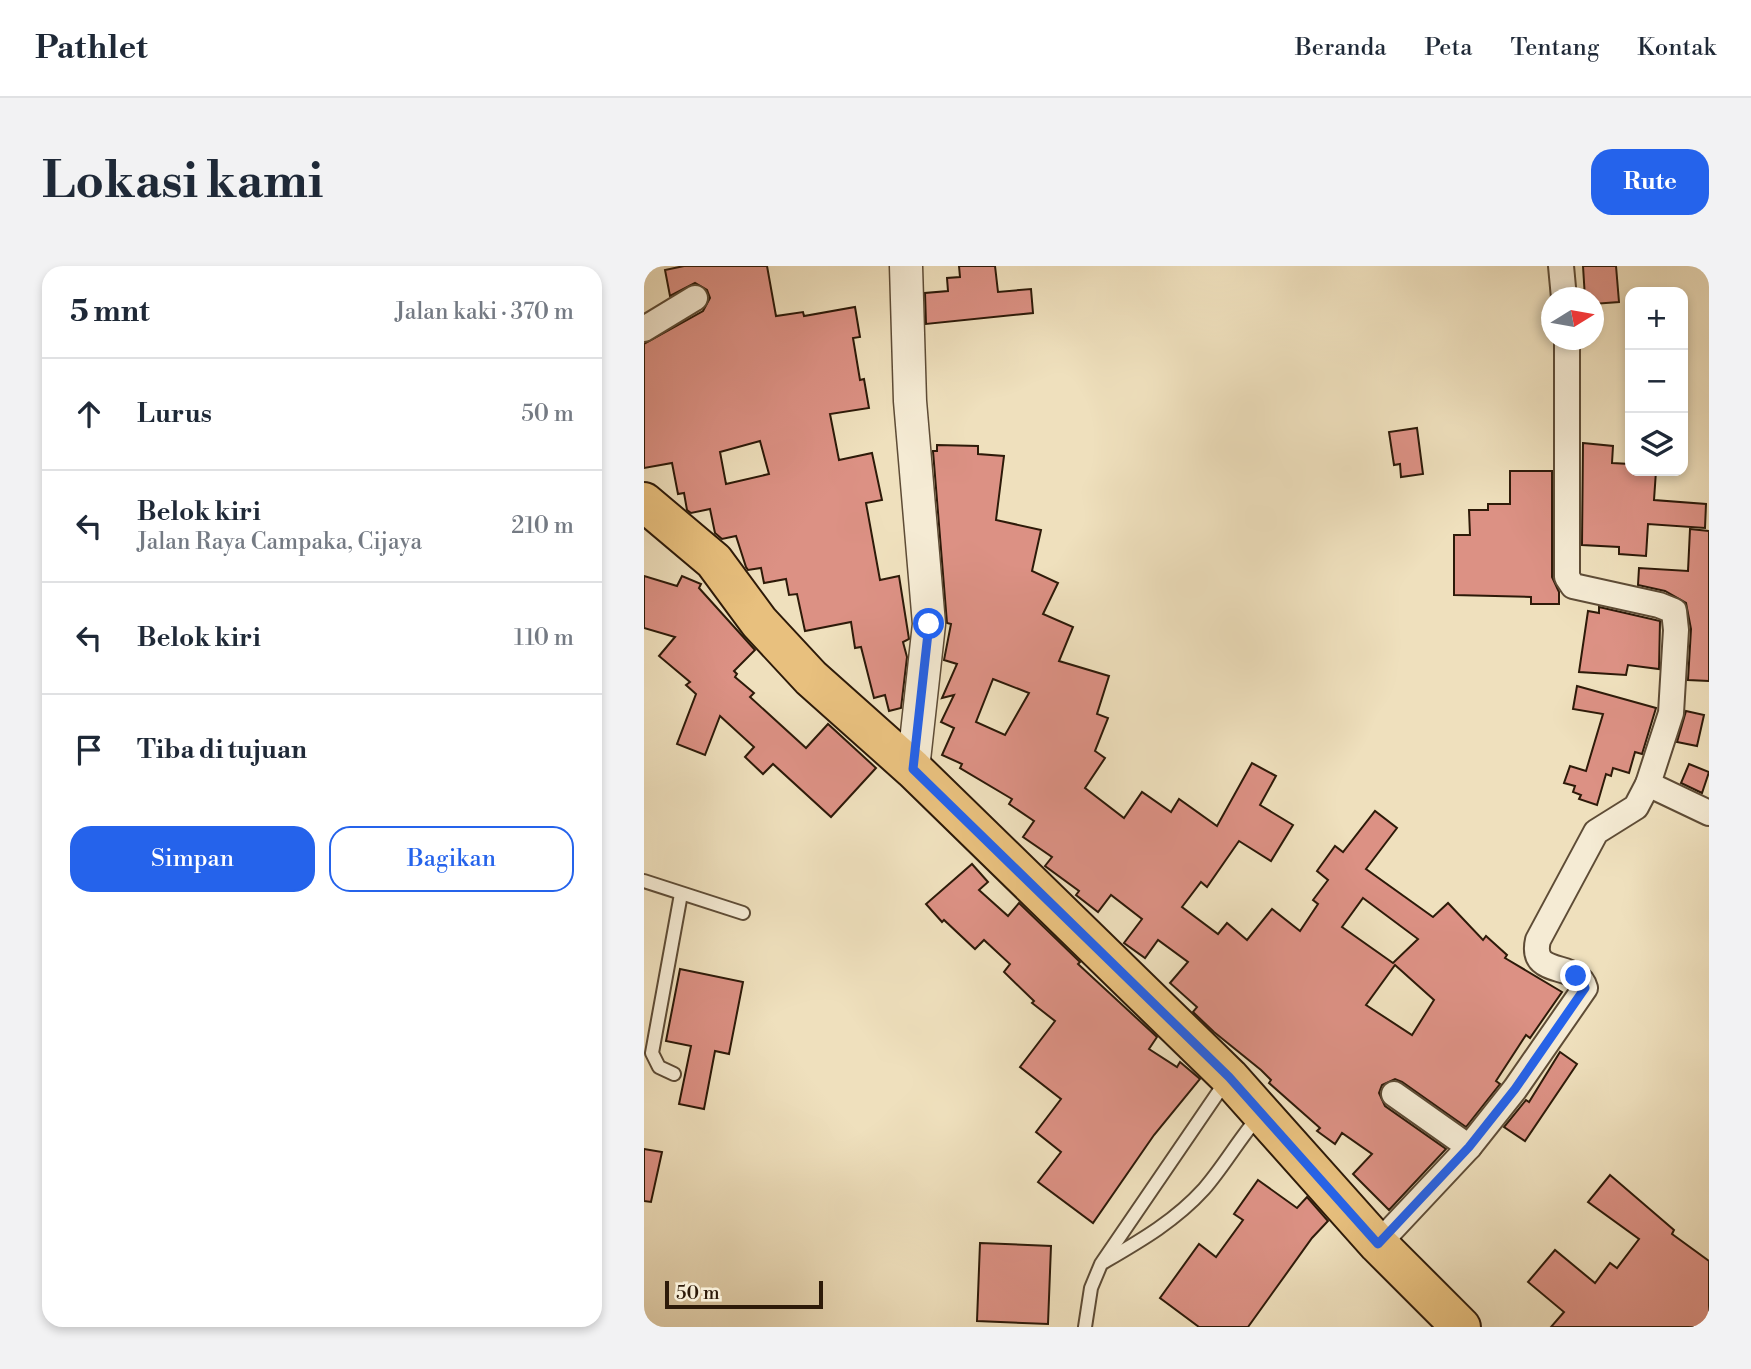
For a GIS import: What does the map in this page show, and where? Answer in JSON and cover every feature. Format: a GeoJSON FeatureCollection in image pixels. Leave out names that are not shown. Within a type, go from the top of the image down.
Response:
{"type":"FeatureCollection","features":[{"type":"Feature","properties":{"kind":"main road"},"geometry":{"type":"LineString","coordinates":[[644,502],[714,561],[759,622],[811,678],[913,769],[1229,1077],[1378,1244],[1461,1327]]}},
{"type":"Feature","properties":{"kind":"street"},"geometry":{"type":"LineString","coordinates":[[906,266],[910,401],[929,624],[913,769]]}},
{"type":"Feature","properties":{"kind":"street"},"geometry":{"type":"LineString","coordinates":[[1561,266],[1562,287]]}},
{"type":"Feature","properties":{"kind":"street"},"geometry":{"type":"LineString","coordinates":[[644,329],[695,298]]}},
{"type":"Feature","properties":{"kind":"street"},"geometry":{"type":"LineString","coordinates":[[1378,1244],[1469,1147],[1515,1089],[1585,988],[1576,976],[1540,961],[1536,955],[1538,940],[1596,832],[1636,807],[1648,784],[1671,713],[1676,617],[1671,608],[1573,586],[1567,577],[1567,350]]}},
{"type":"Feature","properties":{"kind":"street"},"geometry":{"type":"LineString","coordinates":[[1648,784],[1709,813]]}},
{"type":"Feature","properties":{"kind":"street"},"geometry":{"type":"LineString","coordinates":[[1394,1094],[1469,1147]]}},
{"type":"Feature","properties":{"kind":"lane"},"geometry":{"type":"LineString","coordinates":[[644,881],[743,913]]}},
{"type":"Feature","properties":{"kind":"lane"},"geometry":{"type":"LineString","coordinates":[[674,1074],[659,1067],[652,1053],[681,894]]}},
{"type":"Feature","properties":{"kind":"lane"},"geometry":{"type":"LineString","coordinates":[[1085,1327],[1091,1288],[1101,1264],[1229,1077]]}},
{"type":"Feature","properties":{"kind":"lane"},"geometry":{"type":"LineString","coordinates":[[1101,1264],[1161,1228],[1183,1211],[1205,1188],[1262,1113]]}},
{"type":"Feature","properties":{"kind":"building"},"geometry":{"type":"Polygon","coordinates":[[[684,266],[767,266],[776,316],[803,312],[804,316],[855,307],[860,337],[853,338],[860,380],[864,379],[869,408],[830,414],[839,460],[872,453],[882,500],[866,503],[880,580],[899,576],[909,639],[903,642],[907,657],[901,708],[889,711],[885,695],[874,698],[861,647],[855,648],[851,622],[805,631],[797,594],[789,595],[786,579],[764,583],[761,568],[748,570],[746,567],[736,536],[722,539],[715,533],[710,509],[691,513],[687,510],[684,493],[678,494],[672,463],[644,468],[644,344],[703,311],[710,298],[707,290],[695,283],[670,296],[665,270],[684,266]],[[760,441],[720,452],[726,484],[769,474],[760,441]]]}},
{"type":"Feature","properties":{"kind":"building"},"geometry":{"type":"Polygon","coordinates":[[[959,266],[995,266],[998,292],[1031,289],[1033,313],[926,324],[925,293],[948,291],[947,278],[960,277],[959,266]]]}},
{"type":"Feature","properties":{"kind":"building"},"geometry":{"type":"Polygon","coordinates":[[[1583,266],[1616,266],[1619,302],[1604,303],[1604,287],[1584,287],[1583,266]]]}},
{"type":"Feature","properties":{"kind":"building"},"geometry":{"type":"Polygon","coordinates":[[[1417,428],[1423,474],[1401,477],[1400,464],[1394,465],[1389,432],[1417,428]]]}},
{"type":"Feature","properties":{"kind":"building"},"geometry":{"type":"Polygon","coordinates":[[[1583,443],[1613,446],[1612,463],[1625,464],[1625,476],[1656,476],[1654,500],[1706,504],[1705,528],[1648,524],[1646,556],[1619,554],[1619,547],[1582,545],[1583,443]]]}},
{"type":"Feature","properties":{"kind":"building"},"geometry":{"type":"Polygon","coordinates":[[[937,445],[978,446],[978,454],[1004,456],[996,520],[1041,530],[1032,571],[1058,583],[1043,614],[1073,627],[1059,661],[1109,676],[1097,714],[1108,718],[1095,751],[1105,758],[1085,788],[1124,818],[1142,792],[1171,812],[1179,799],[1217,826],[1252,763],[1276,776],[1260,805],[1293,825],[1271,861],[1239,841],[1207,887],[1201,882],[1182,907],[1218,934],[1227,923],[1247,940],[1272,909],[1300,931],[1318,904],[1313,900],[1328,880],[1317,871],[1335,846],[1343,852],[1375,811],[1397,828],[1366,869],[1433,917],[1448,903],[1483,940],[1486,936],[1507,955],[1505,958],[1562,992],[1530,1038],[1526,1035],[1496,1081],[1500,1084],[1466,1127],[1402,1082],[1395,1079],[1382,1085],[1379,1093],[1385,1106],[1446,1149],[1389,1210],[1353,1174],[1372,1154],[1342,1133],[1335,1144],[1317,1131],[1320,1128],[1269,1083],[1271,1080],[1261,1070],[1193,1012],[1197,1007],[1170,983],[1188,962],[1158,940],[1145,958],[1124,943],[1142,919],[1111,895],[1098,912],[1076,895],[1079,891],[1045,866],[1052,857],[1023,837],[1034,821],[1009,804],[1012,799],[960,768],[962,764],[942,755],[954,728],[941,722],[954,695],[942,698],[957,664],[944,660],[951,624],[947,623],[933,451],[937,451],[937,445]],[[993,679],[976,722],[1005,735],[1029,693],[993,679]],[[1363,898],[1342,927],[1393,963],[1418,939],[1363,898]],[[1395,965],[1366,1005],[1412,1035],[1434,1000],[1395,965]]]}},
{"type":"Feature","properties":{"kind":"building"},"geometry":{"type":"Polygon","coordinates":[[[1510,471],[1552,471],[1552,577],[1559,592],[1559,604],[1531,604],[1531,597],[1454,595],[1454,535],[1470,535],[1469,510],[1488,510],[1488,504],[1510,504],[1510,471]]]}},
{"type":"Feature","properties":{"kind":"building"},"geometry":{"type":"Polygon","coordinates":[[[1690,529],[1709,531],[1709,681],[1688,680],[1691,629],[1686,603],[1665,591],[1638,585],[1639,568],[1688,571],[1690,529]]]}},
{"type":"Feature","properties":{"kind":"building"},"geometry":{"type":"Polygon","coordinates":[[[644,576],[677,586],[682,576],[701,584],[699,588],[755,650],[734,671],[737,674],[735,677],[754,693],[750,697],[806,748],[828,724],[876,768],[831,817],[773,764],[763,774],[745,757],[754,747],[720,716],[705,755],[677,744],[696,694],[686,685],[690,682],[659,656],[675,637],[644,628],[644,576]]]}},
{"type":"Feature","properties":{"kind":"building"},"geometry":{"type":"Polygon","coordinates":[[[1599,607],[1660,621],[1659,669],[1628,665],[1626,675],[1579,672],[1588,611],[1599,613],[1599,607]]]}},
{"type":"Feature","properties":{"kind":"building"},"geometry":{"type":"Polygon","coordinates":[[[1577,686],[1656,708],[1642,754],[1635,752],[1629,773],[1613,768],[1611,776],[1606,774],[1597,805],[1579,799],[1581,795],[1573,792],[1575,786],[1564,783],[1570,766],[1586,771],[1603,714],[1573,709],[1577,686]]]}},
{"type":"Feature","properties":{"kind":"building"},"geometry":{"type":"Polygon","coordinates":[[[1686,711],[1704,715],[1697,746],[1677,742],[1686,711]]]}},
{"type":"Feature","properties":{"kind":"building"},"geometry":{"type":"Polygon","coordinates":[[[1689,764],[1709,772],[1702,793],[1681,783],[1689,764]]]}},
{"type":"Feature","properties":{"kind":"building"},"geometry":{"type":"Polygon","coordinates":[[[972,864],[988,882],[979,890],[1008,916],[1019,903],[1080,962],[1078,964],[1157,1037],[1149,1049],[1177,1067],[1180,1062],[1200,1079],[1154,1135],[1093,1223],[1038,1182],[1061,1152],[1036,1132],[1061,1099],[1020,1067],[1055,1021],[1032,1003],[1034,1001],[1004,972],[1010,964],[984,940],[975,949],[944,920],[942,922],[926,904],[972,864]]]}},
{"type":"Feature","properties":{"kind":"building"},"geometry":{"type":"Polygon","coordinates":[[[680,969],[743,982],[729,1054],[715,1051],[704,1109],[679,1104],[691,1046],[666,1041],[680,969]]]}},
{"type":"Feature","properties":{"kind":"building"},"geometry":{"type":"Polygon","coordinates":[[[1560,1052],[1577,1064],[1525,1141],[1504,1127],[1526,1100],[1529,1102],[1560,1052]]]}},
{"type":"Feature","properties":{"kind":"building"},"geometry":{"type":"Polygon","coordinates":[[[644,1149],[662,1152],[651,1202],[644,1201],[644,1149]]]}},
{"type":"Feature","properties":{"kind":"building"},"geometry":{"type":"Polygon","coordinates":[[[1610,1175],[1674,1230],[1672,1234],[1709,1261],[1709,1327],[1551,1327],[1564,1312],[1528,1282],[1555,1250],[1595,1283],[1610,1263],[1617,1268],[1639,1239],[1588,1202],[1610,1175]]]}},
{"type":"Feature","properties":{"kind":"building"},"geometry":{"type":"Polygon","coordinates":[[[1258,1180],[1297,1208],[1307,1197],[1328,1221],[1312,1238],[1248,1327],[1199,1327],[1160,1298],[1199,1244],[1216,1257],[1243,1220],[1234,1214],[1258,1180]]]}},
{"type":"Feature","properties":{"kind":"building"},"geometry":{"type":"Polygon","coordinates":[[[980,1243],[1051,1246],[1048,1324],[977,1321],[980,1243]]]}},
{"type":"Feature","properties":{"kind":"route"},"geometry":{"type":"LineString","coordinates":[[929,624],[913,769],[1229,1077],[1378,1244],[1469,1147],[1515,1089],[1585,988],[1576,976]]}}]}
